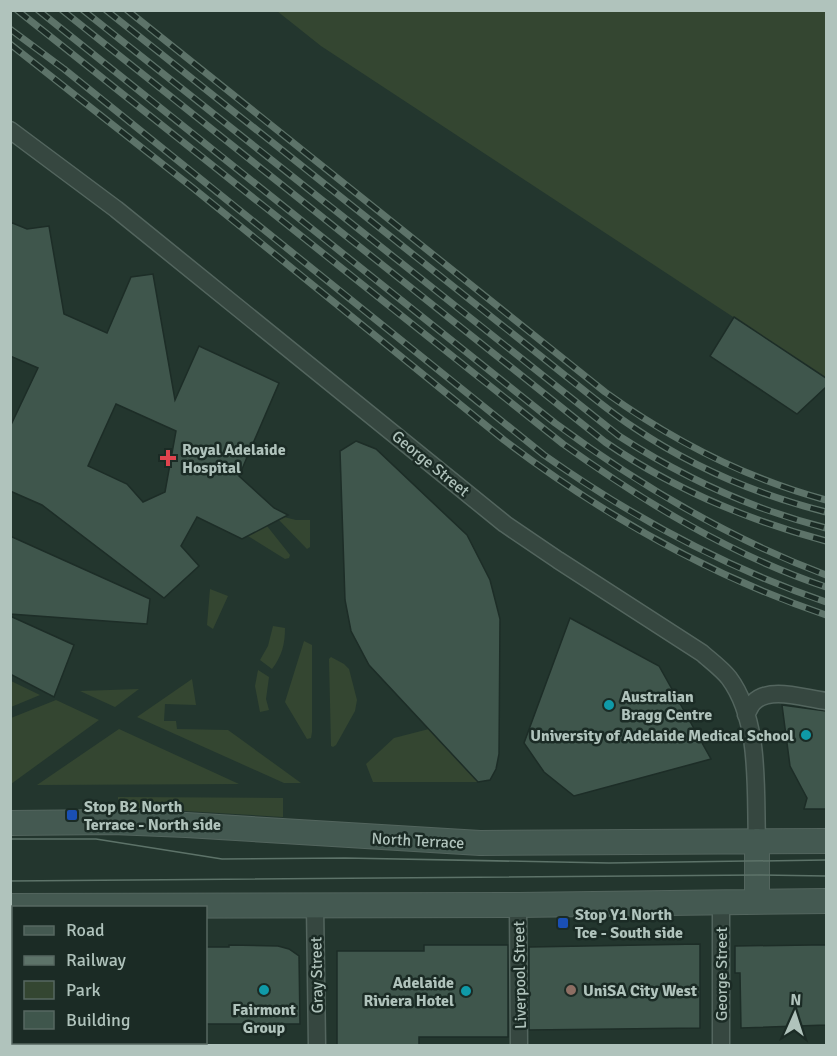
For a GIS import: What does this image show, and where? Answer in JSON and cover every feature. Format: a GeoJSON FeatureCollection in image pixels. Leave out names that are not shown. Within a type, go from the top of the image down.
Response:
{"type":"FeatureCollection","features":[{"type":"Feature","properties":{"kind":"main road","name":"North Terrace"},"geometry":{"type":"LineString","coordinates":[[10,823],[113,822],[186,825],[480,843],[826,841]]}},
{"type":"Feature","properties":{"kind":"main road"},"geometry":{"type":"LineString","coordinates":[[757,841],[757,902]]}},
{"type":"Feature","properties":{"kind":"main road"},"geometry":{"type":"LineString","coordinates":[[207,906],[826,901]]}},
{"type":"Feature","properties":{"kind":"street","name":"George Street"},"geometry":{"type":"LineString","coordinates":[[10,130],[116,209],[505,524],[702,653],[729,678],[740,698],[746,716],[754,756],[757,841]]}},
{"type":"Feature","properties":{"kind":"street"},"geometry":{"type":"LineString","coordinates":[[746,716],[754,702],[766,695],[788,694],[826,701]]}},
{"type":"Feature","properties":{"kind":"street","name":"George Street"},"geometry":{"type":"LineString","coordinates":[[721,903],[721,1046]]}},
{"type":"Feature","properties":{"kind":"street","name":"Liverpool Street"},"geometry":{"type":"LineString","coordinates":[[518,904],[519,1046]]}},
{"type":"Feature","properties":{"kind":"street","name":"Gray Street"},"geometry":{"type":"LineString","coordinates":[[315,905],[317,1046]]}},
{"type":"Feature","properties":{"kind":"green space"},"geometry":{"type":"Polygon","coordinates":[[[277,11],[826,11],[826,378],[321,46],[277,11]]]}},
{"type":"Feature","properties":{"kind":"green space"},"geometry":{"type":"Polygon","coordinates":[[[284,517],[310,520],[310,547],[307,549],[279,520],[284,517]]]}},
{"type":"Feature","properties":{"kind":"green space"},"geometry":{"type":"Polygon","coordinates":[[[267,526],[290,555],[289,558],[285,559],[248,536],[267,526]]]}},
{"type":"Feature","properties":{"kind":"green space"},"geometry":{"type":"Polygon","coordinates":[[[210,589],[228,596],[213,629],[207,625],[210,589]]]}},
{"type":"Feature","properties":{"kind":"green space"},"geometry":{"type":"Polygon","coordinates":[[[273,626],[285,628],[282,650],[272,669],[260,660],[268,646],[273,626]]]}},
{"type":"Feature","properties":{"kind":"green space"},"geometry":{"type":"Polygon","coordinates":[[[304,641],[312,645],[312,732],[311,738],[307,739],[285,702],[304,641]]]}},
{"type":"Feature","properties":{"kind":"green space"},"geometry":{"type":"Polygon","coordinates":[[[331,657],[349,669],[357,700],[355,711],[333,747],[331,746],[329,659],[331,657]]]}},
{"type":"Feature","properties":{"kind":"green space"},"geometry":{"type":"Polygon","coordinates":[[[258,670],[269,677],[266,699],[269,710],[260,712],[255,686],[258,670]]]}},
{"type":"Feature","properties":{"kind":"green space"},"geometry":{"type":"Polygon","coordinates":[[[192,679],[196,705],[165,704],[164,721],[176,721],[177,729],[228,730],[301,783],[284,783],[137,717],[192,679]]]}},
{"type":"Feature","properties":{"kind":"green space"},"geometry":{"type":"Polygon","coordinates":[[[11,681],[40,695],[11,707],[11,681]]]}},
{"type":"Feature","properties":{"kind":"green space"},"geometry":{"type":"Polygon","coordinates":[[[139,689],[115,707],[80,691],[139,689]]]}},
{"type":"Feature","properties":{"kind":"green space"},"geometry":{"type":"Polygon","coordinates":[[[56,700],[99,720],[11,784],[11,718],[56,700]]]}},
{"type":"Feature","properties":{"kind":"green space"},"geometry":{"type":"Polygon","coordinates":[[[119,729],[239,784],[37,785],[119,729]]]}},
{"type":"Feature","properties":{"kind":"green space"},"geometry":{"type":"Polygon","coordinates":[[[429,729],[478,782],[373,782],[366,764],[394,738],[429,729]]]}},
{"type":"Feature","properties":{"kind":"green space"},"geometry":{"type":"Polygon","coordinates":[[[118,797],[283,798],[283,817],[118,807],[118,797]]]}},
{"type":"Feature","properties":{"kind":"building"},"geometry":{"type":"Polygon","coordinates":[[[10,222],[27,229],[49,226],[64,314],[107,333],[131,277],[153,274],[175,400],[199,346],[279,383],[239,476],[274,508],[288,515],[242,539],[197,517],[181,546],[199,566],[164,598],[42,505],[10,491],[10,427],[38,368],[10,356],[10,222]],[[116,404],[88,466],[127,484],[143,502],[165,492],[176,431],[116,404]]]}},
{"type":"Feature","properties":{"kind":"building"},"geometry":{"type":"Polygon","coordinates":[[[734,317],[826,378],[826,387],[797,414],[710,356],[734,317]]]}},
{"type":"Feature","properties":{"kind":"building"},"geometry":{"type":"Polygon","coordinates":[[[356,441],[376,449],[467,535],[490,580],[500,619],[499,754],[496,769],[490,780],[478,782],[369,665],[351,631],[345,600],[340,451],[356,441]]]}},
{"type":"Feature","properties":{"kind":"building"},"geometry":{"type":"Polygon","coordinates":[[[10,536],[150,599],[147,624],[10,614],[10,536]]]}},
{"type":"Feature","properties":{"kind":"building"},"geometry":{"type":"Polygon","coordinates":[[[10,616],[74,645],[54,697],[10,674],[10,616]]]}},
{"type":"Feature","properties":{"kind":"building","name":"Australian Bragg Centre"},"geometry":{"type":"Polygon","coordinates":[[[570,618],[659,666],[711,759],[574,796],[544,772],[524,743],[570,618]]]}},
{"type":"Feature","properties":{"kind":"building","name":"University of Adelaide Medical School"},"geometry":{"type":"Polygon","coordinates":[[[782,705],[826,711],[826,809],[804,809],[807,798],[790,766],[782,705]]]}},
{"type":"Feature","properties":{"kind":"building"},"geometry":{"type":"Polygon","coordinates":[[[700,944],[700,1028],[529,1030],[529,947],[700,944]]]}},
{"type":"Feature","properties":{"kind":"building","name":"Fairmont Group"},"geometry":{"type":"Polygon","coordinates":[[[229,945],[278,946],[289,949],[299,956],[300,1024],[207,1024],[207,947],[229,947],[229,945]]]}},
{"type":"Feature","properties":{"kind":"building"},"geometry":{"type":"Polygon","coordinates":[[[424,945],[508,945],[508,1037],[419,1037],[419,1045],[337,1046],[337,951],[424,951],[424,945]]]}},
{"type":"Feature","properties":{"kind":"building"},"geometry":{"type":"Polygon","coordinates":[[[826,945],[826,1025],[741,1028],[740,973],[735,973],[735,946],[826,945]]]}},
{"type":"Feature","properties":{"kind":"tram line"},"geometry":{"type":"LineString","coordinates":[[10,839],[96,839],[222,859],[345,858],[609,863],[826,860]]}},
{"type":"Feature","properties":{"kind":"tram line"},"geometry":{"type":"LineString","coordinates":[[10,881],[826,876]]}},
{"type":"Feature","properties":{"kind":"railway"},"geometry":{"type":"LineString","coordinates":[[17,10],[563,444],[657,506],[722,543],[826,587]]}},
{"type":"Feature","properties":{"kind":"railway"},"geometry":{"type":"LineString","coordinates":[[38,10],[555,423],[587,446],[652,489],[719,527],[826,575]]}},
{"type":"Feature","properties":{"kind":"railway"},"geometry":{"type":"LineString","coordinates":[[62,10],[605,442],[657,474],[711,501],[739,513],[826,541]]}},
{"type":"Feature","properties":{"kind":"railway"},"geometry":{"type":"LineString","coordinates":[[83,10],[619,436],[693,479],[719,491],[771,512],[826,528]]}},
{"type":"Feature","properties":{"kind":"railway"},"geometry":{"type":"LineString","coordinates":[[106,10],[624,421],[678,455],[726,478],[775,497],[826,512]]}},
{"type":"Feature","properties":{"kind":"railway"},"geometry":{"type":"LineString","coordinates":[[127,10],[605,392],[683,442],[711,456],[767,481],[826,500]]}},
{"type":"Feature","properties":{"kind":"railway"},"geometry":{"type":"LineString","coordinates":[[10,29],[64,69],[544,455],[577,478],[680,539],[751,573],[826,602]]}},
{"type":"Feature","properties":{"kind":"railway"},"geometry":{"type":"LineString","coordinates":[[10,44],[193,188],[504,440],[541,467],[618,518],[698,562],[782,599],[826,615]]}},
{"type":"Feature","properties":{"kind":"place","name":"Royal Adelaide Hospital"},"geometry":{"type":"Point","coordinates":[168,458]}},
{"type":"Feature","properties":{"kind":"place","name":"Australian Bragg Centre"},"geometry":{"type":"Point","coordinates":[609,705]}},
{"type":"Feature","properties":{"kind":"place","name":"University of Adelaide Medical School"},"geometry":{"type":"Point","coordinates":[806,735]}},
{"type":"Feature","properties":{"kind":"place","name":"Stop B2 North Terrace - North side"},"geometry":{"type":"Point","coordinates":[72,815]}},
{"type":"Feature","properties":{"kind":"place","name":"Stop Y1 North Tce - South side"},"geometry":{"type":"Point","coordinates":[563,923]}},
{"type":"Feature","properties":{"kind":"place","name":"Fairmont Group"},"geometry":{"type":"Point","coordinates":[264,990]}},
{"type":"Feature","properties":{"kind":"place","name":"UniSA City West"},"geometry":{"type":"Point","coordinates":[571,990]}},
{"type":"Feature","properties":{"kind":"place","name":"Adelaide Riviera Hotel"},"geometry":{"type":"Point","coordinates":[466,991]}}]}
